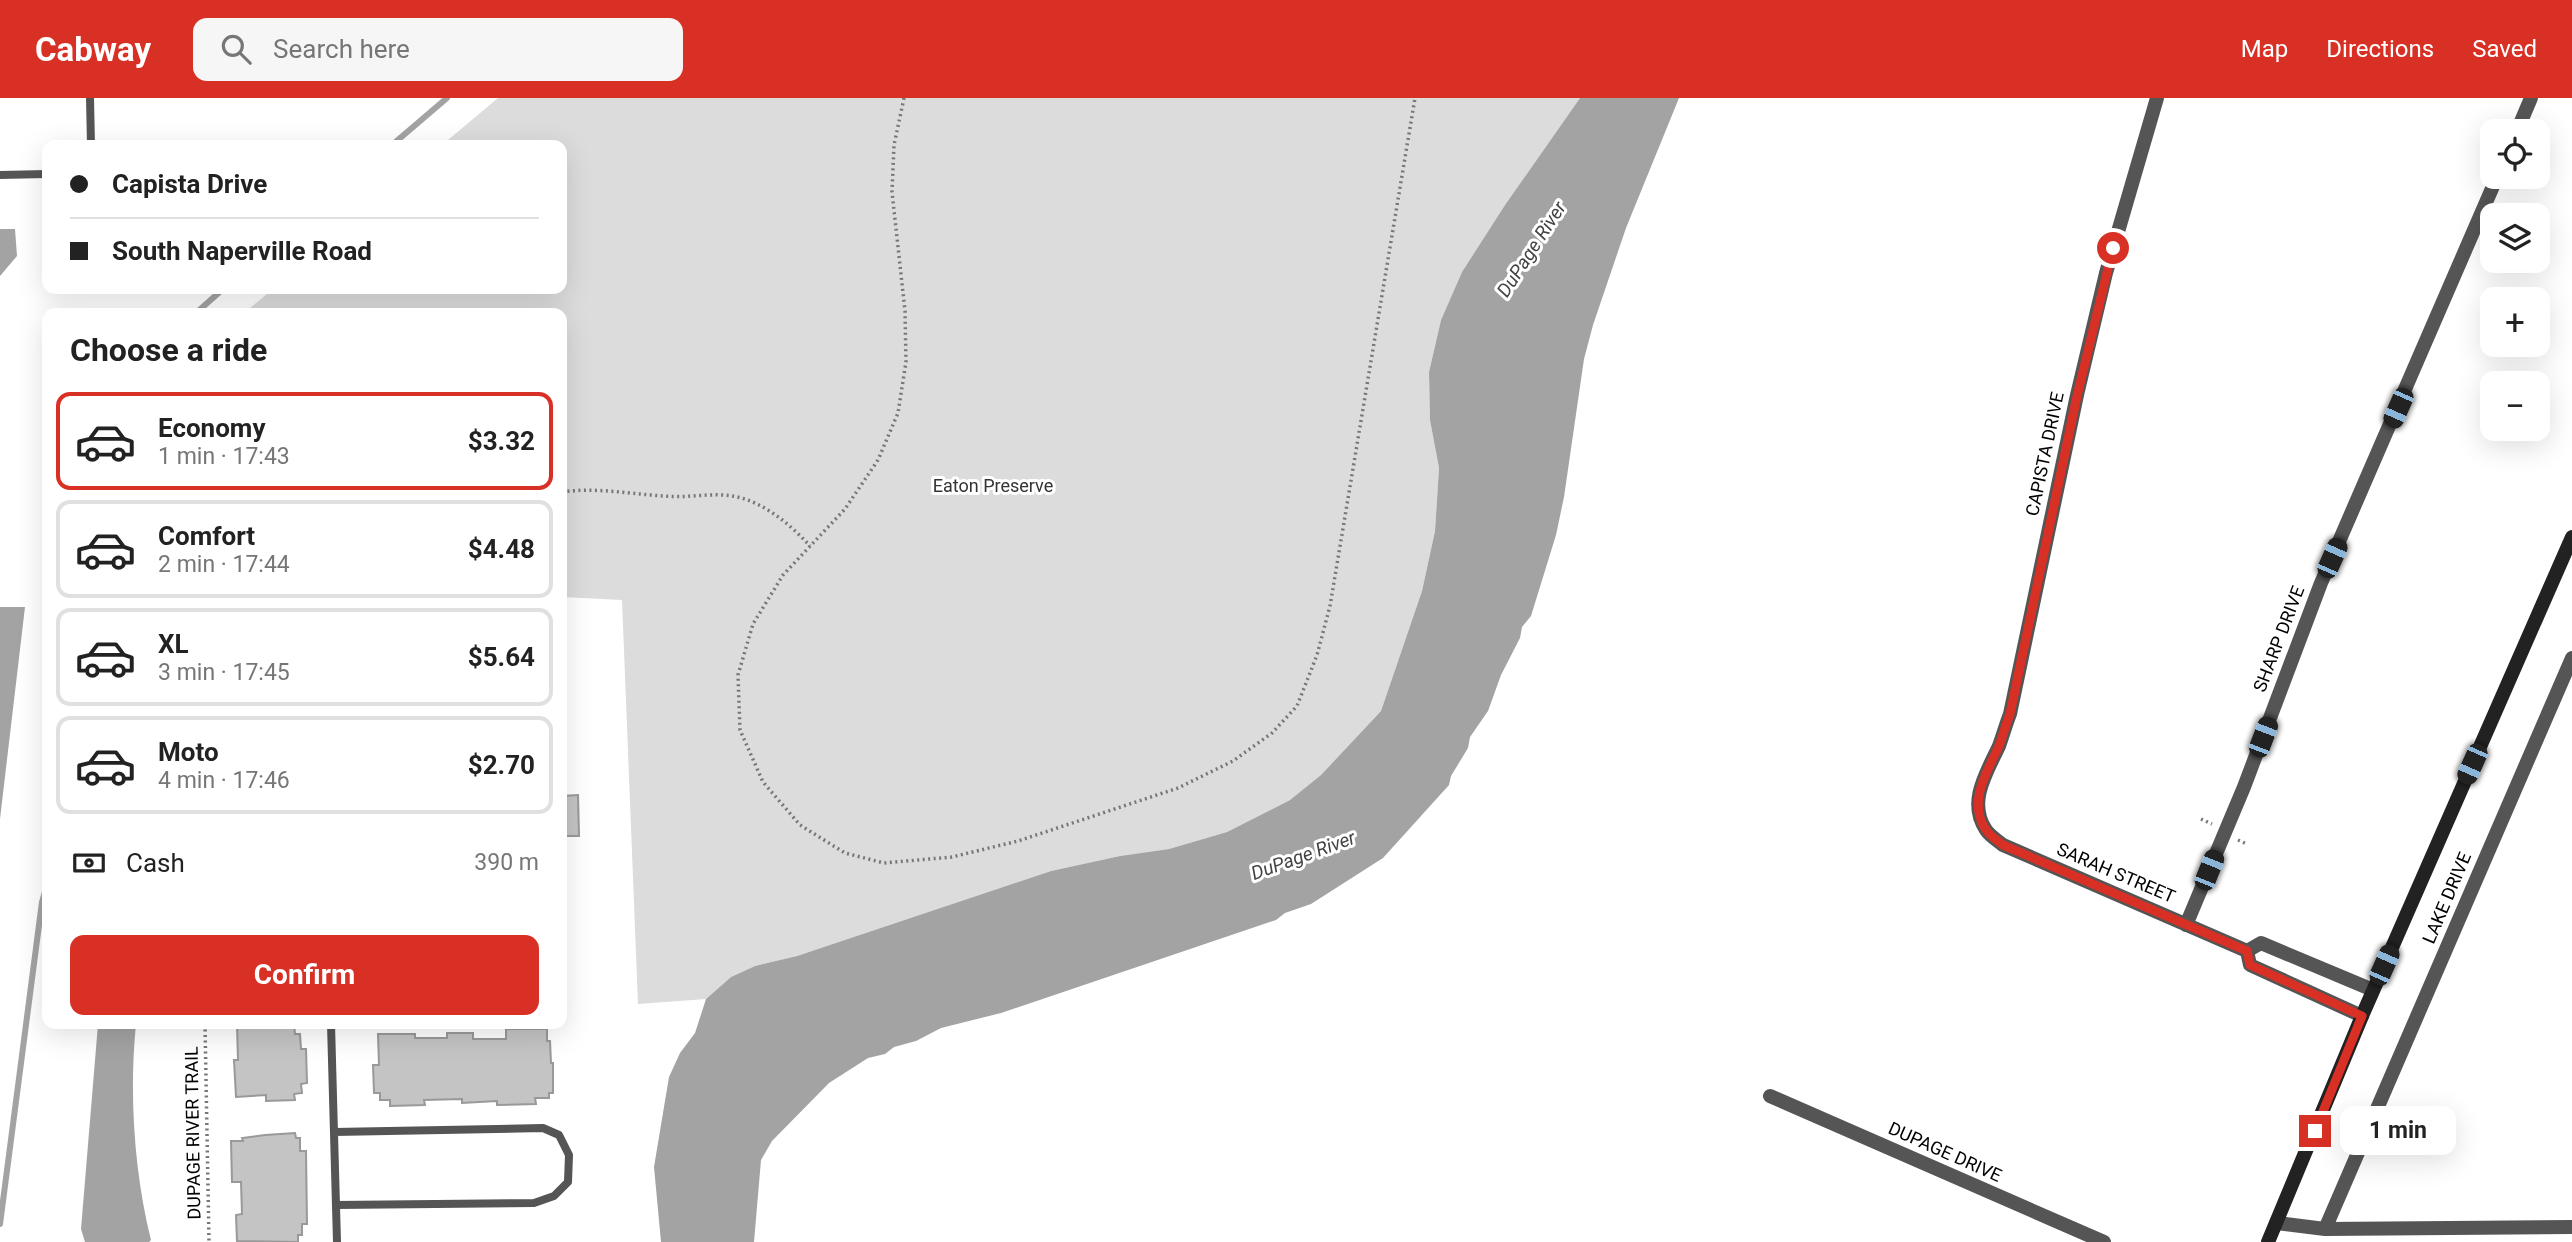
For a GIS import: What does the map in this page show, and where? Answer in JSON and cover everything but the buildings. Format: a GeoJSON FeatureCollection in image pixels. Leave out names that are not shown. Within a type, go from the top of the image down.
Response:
{"type":"FeatureCollection","features":[{"type":"Feature","properties":{"kind":"main road"},"geometry":{"type":"LineString","coordinates":[[2268,1242],[2373,990],[2572,537]]}},
{"type":"Feature","properties":{"kind":"street","name":"CAPISTA DRIVE"},"geometry":{"type":"LineString","coordinates":[[1981,819],[1978,801],[1981,785],[2010,714],[2100,297],[2157,98]]}},
{"type":"Feature","properties":{"kind":"street"},"geometry":{"type":"LineString","coordinates":[[2522,119],[2532,98]]}},
{"type":"Feature","properties":{"kind":"street","name":"SHARP DRIVE"},"geometry":{"type":"LineString","coordinates":[[2186,925],[2244,787],[2321,583],[2492,189]]}},
{"type":"Feature","properties":{"kind":"street","name":"LAKE DRIVE"},"geometry":{"type":"LineString","coordinates":[[2325,1229],[2572,658]]}},
{"type":"Feature","properties":{"kind":"street","name":"SARAH STREET"},"geometry":{"type":"LineString","coordinates":[[1981,819],[1987,832],[2003,845],[2247,951]]}},
{"type":"Feature","properties":{"kind":"street","name":"SARAH STREET"},"geometry":{"type":"LineString","coordinates":[[2247,951],[2261,943],[2373,990]]}},
{"type":"Feature","properties":{"kind":"street","name":"SARAH STREET"},"geometry":{"type":"LineString","coordinates":[[2247,951],[2250,965],[2362,1016]]}},
{"type":"Feature","properties":{"kind":"street","name":"DUPAGE DRIVE"},"geometry":{"type":"LineString","coordinates":[[1770,1096],[2104,1242]]}},
{"type":"Feature","properties":{"kind":"street"},"geometry":{"type":"LineString","coordinates":[[2277,1223],[2325,1229],[2572,1227]]}},
{"type":"Feature","properties":{"kind":"lane"},"geometry":{"type":"LineString","coordinates":[[90,98],[91,140]]}},
{"type":"Feature","properties":{"kind":"lane"},"geometry":{"type":"LineString","coordinates":[[0,175],[42,174]]}},
{"type":"Feature","properties":{"kind":"lane"},"geometry":{"type":"LineString","coordinates":[[331,1029],[337,1242]]}},
{"type":"Feature","properties":{"kind":"lane"},"geometry":{"type":"LineString","coordinates":[[334,1132],[543,1128],[559,1135],[569,1155],[568,1182],[554,1196],[534,1203],[336,1205]]}},
{"type":"Feature","properties":{"kind":"path"},"geometry":{"type":"LineString","coordinates":[[904,98],[894,145],[892,192],[905,311],[906,362],[898,413],[878,460],[845,509],[783,575],[752,624],[738,675],[740,730],[763,782],[800,825],[845,853],[884,863],[952,857],[1017,841],[1178,788],[1233,761],[1272,733],[1297,706],[1317,655],[1330,606],[1415,98]]}},
{"type":"Feature","properties":{"kind":"path"},"geometry":{"type":"LineString","coordinates":[[567,492],[615,491],[687,498],[724,495],[761,507],[782,519],[810,546]]}},
{"type":"Feature","properties":{"kind":"path"},"geometry":{"type":"LineString","coordinates":[[2201,819],[2213,825]]}},
{"type":"Feature","properties":{"kind":"path"},"geometry":{"type":"LineString","coordinates":[[2236,839],[2247,844]]}},
{"type":"Feature","properties":{"kind":"path","name":"DUPAGE RIVER TRAIL"},"geometry":{"type":"LineString","coordinates":[[205,1029],[209,1242]]}},
{"type":"Feature","properties":{"kind":"green space","name":"Eaton Preserve"},"geometry":{"type":"Polygon","coordinates":[[[498,98],[1580,98],[1462,272],[1441,320],[1429,372],[1430,420],[1439,468],[1435,531],[1422,591],[1381,711],[1321,775],[1290,800],[1227,832],[1169,849],[1051,871],[797,956],[755,966],[731,977],[706,999],[638,1004],[622,600],[567,597],[567,308],[250,308],[267,294],[567,294],[567,140],[448,140],[498,98]]]}},
{"type":"Feature","properties":{"kind":"water","name":"DuPage River"},"geometry":{"type":"Polygon","coordinates":[[[1580,98],[1679,98],[1626,228],[1593,325],[1584,359],[1556,535],[1531,616],[1522,627],[1520,638],[1501,675],[1488,711],[1470,737],[1468,748],[1451,776],[1449,785],[1383,858],[1311,904],[1285,913],[1276,920],[1001,1013],[941,1028],[916,1041],[894,1047],[885,1054],[868,1058],[829,1083],[772,1141],[761,1160],[754,1242],[661,1242],[654,1167],[669,1077],[680,1053],[695,1033],[706,999],[731,977],[755,966],[797,956],[1051,871],[1169,849],[1227,832],[1290,800],[1321,775],[1381,711],[1422,591],[1435,531],[1439,468],[1430,420],[1429,372],[1441,320],[1462,272],[1580,98]]]}},
{"type":"Feature","properties":{"kind":"water"},"geometry":{"type":"Polygon","coordinates":[[[0,229],[15,229],[17,256],[0,276],[0,229]]]}},
{"type":"Feature","properties":{"kind":"water"},"geometry":{"type":"Polygon","coordinates":[[[0,607],[25,607],[0,819],[0,607]]]}},
{"type":"Feature","properties":{"kind":"water"},"geometry":{"type":"Polygon","coordinates":[[[98,1029],[136,1029],[134,1132],[140,1187],[151,1240],[85,1242],[81,1229],[98,1029]]]}},
{"type":"Feature","properties":{"kind":"waterway"},"geometry":{"type":"LineString","coordinates":[[398,140],[447,98]]}},
{"type":"Feature","properties":{"kind":"waterway"},"geometry":{"type":"LineString","coordinates":[[202,308],[217,294]]}},
{"type":"Feature","properties":{"kind":"waterway"},"geometry":{"type":"LineString","coordinates":[[0,1224],[42,902]]}},
{"type":"Feature","properties":{"kind":"route"},"geometry":{"type":"LineString","coordinates":[[2113,248],[2077,396],[2010,714],[1981,785],[1978,801],[1981,819],[1987,832],[2003,845],[2247,951],[2250,965],[2362,1016],[2315,1131]]}}]}
